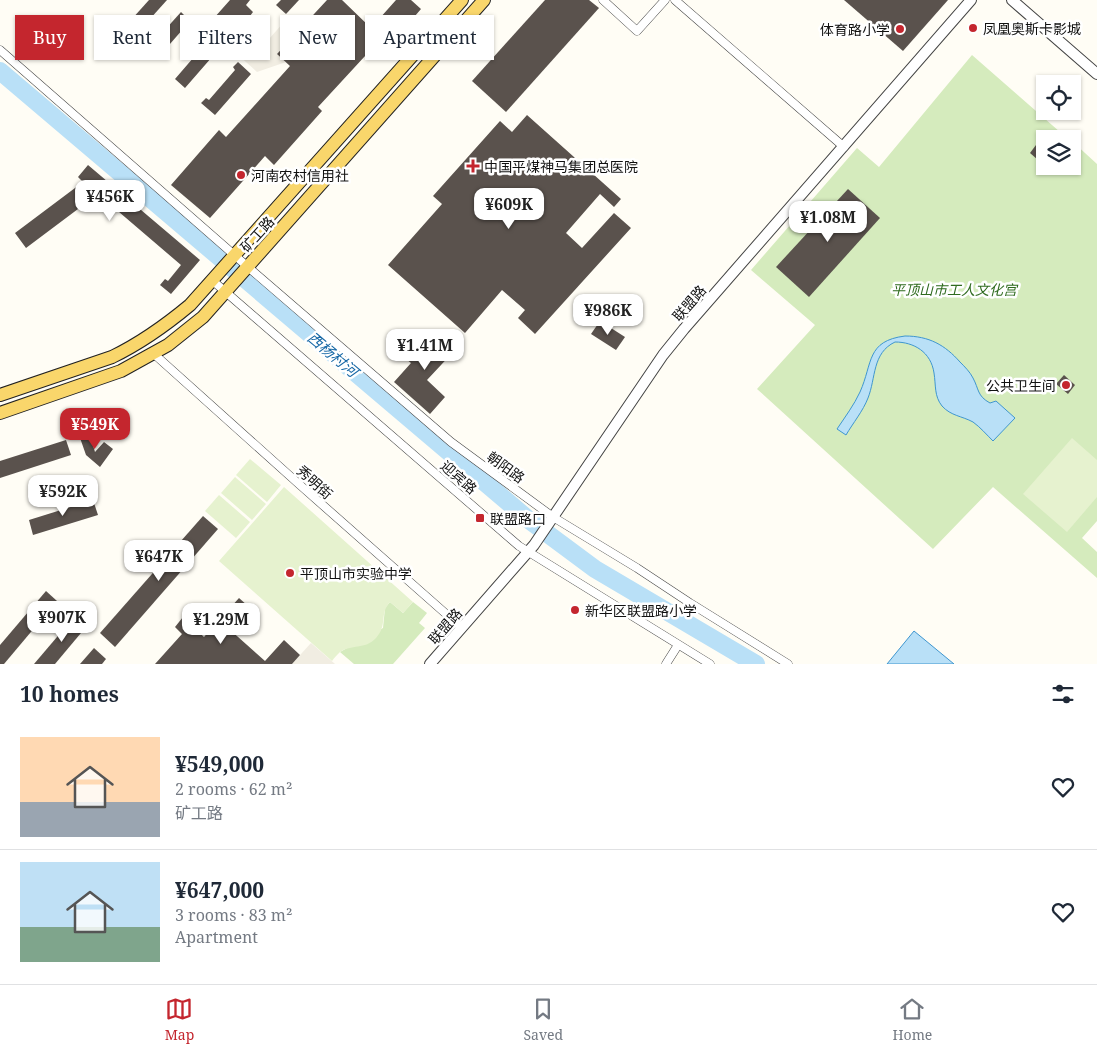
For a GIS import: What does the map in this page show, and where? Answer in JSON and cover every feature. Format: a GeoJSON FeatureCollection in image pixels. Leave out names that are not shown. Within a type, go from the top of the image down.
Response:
{"type":"FeatureCollection","features":[{"type":"Feature","properties":{"kind":"main road","name":"矿工路"},"geometry":{"type":"LineString","coordinates":[[0,395],[90,365],[129,349],[161,329],[190,305],[217,277],[462,0]]}},
{"type":"Feature","properties":{"kind":"main road","name":"矿工路"},"geometry":{"type":"LineString","coordinates":[[0,413],[121,371],[154,354],[203,317],[484,0]]}},
{"type":"Feature","properties":{"kind":"street"},"geometry":{"type":"LineString","coordinates":[[603,0],[638,31],[665,0]]}},
{"type":"Feature","properties":{"kind":"street"},"geometry":{"type":"LineString","coordinates":[[675,0],[844,147]]}},
{"type":"Feature","properties":{"kind":"street","name":"联盟路"},"geometry":{"type":"LineString","coordinates":[[430,664],[531,549],[663,355],[971,0]]}},
{"type":"Feature","properties":{"kind":"street"},"geometry":{"type":"LineString","coordinates":[[1012,0],[1097,74]]}},
{"type":"Feature","properties":{"kind":"street","name":"朝阳路"},"geometry":{"type":"LineString","coordinates":[[0,50],[451,442],[551,519],[637,568],[788,664]]}},
{"type":"Feature","properties":{"kind":"street","name":"迎宾路"},"geometry":{"type":"LineString","coordinates":[[217,277],[519,546],[531,549],[710,664]]}},
{"type":"Feature","properties":{"kind":"street","name":"秀明街"},"geometry":{"type":"LineString","coordinates":[[154,354],[292,479],[462,628]]}},
{"type":"Feature","properties":{"kind":"street"},"geometry":{"type":"LineString","coordinates":[[666,664],[678,645]]}},
{"type":"Feature","properties":{"kind":"green space","name":"平顶山市工人文化宫"},"geometry":{"type":"Polygon","coordinates":[[[972,55],[1036,111],[1036,120],[1046,120],[1058,130],[1036,130],[1036,175],[1081,175],[1081,149],[1097,164],[1097,521],[1082,538],[1097,552],[1097,578],[993,487],[933,549],[757,389],[815,325],[751,270],[857,148],[879,167],[972,55]]]}},
{"type":"Feature","properties":{"kind":"green space"},"geometry":{"type":"Polygon","coordinates":[[[1072,438],[1097,460],[1097,497],[1067,532],[1023,494],[1072,438]]]}},
{"type":"Feature","properties":{"kind":"green space"},"geometry":{"type":"Polygon","coordinates":[[[250,459],[281,485],[267,502],[236,475],[250,459]]]}},
{"type":"Feature","properties":{"kind":"green space"},"geometry":{"type":"Polygon","coordinates":[[[235,477],[266,504],[252,520],[221,493],[235,477]]]}},
{"type":"Feature","properties":{"kind":"green space"},"geometry":{"type":"Polygon","coordinates":[[[284,487],[413,602],[403,613],[390,602],[385,611],[382,629],[376,638],[363,646],[349,648],[340,652],[332,661],[219,561],[284,487]]]}},
{"type":"Feature","properties":{"kind":"green space"},"geometry":{"type":"Polygon","coordinates":[[[219,495],[250,522],[236,538],[205,511],[219,495]]]}},
{"type":"Feature","properties":{"kind":"green space"},"geometry":{"type":"Polygon","coordinates":[[[390,602],[403,613],[413,602],[427,613],[419,623],[425,628],[393,664],[354,664],[340,652],[383,628],[385,608],[390,602]]]}},
{"type":"Feature","properties":{"kind":"shaded area"},"geometry":{"type":"Polygon","coordinates":[[[280,27],[280,51],[277,54],[280,60],[286,62],[257,72],[244,60],[270,60],[270,38],[280,27]]]}},
{"type":"Feature","properties":{"kind":"shaded area"},"geometry":{"type":"Polygon","coordinates":[[[311,643],[335,664],[292,664],[311,643]]]}},
{"type":"Feature","properties":{"kind":"water"},"geometry":{"type":"Polygon","coordinates":[[[905,336],[922,338],[942,346],[964,366],[983,398],[990,403],[996,401],[1015,418],[993,441],[973,422],[953,414],[942,406],[936,394],[932,366],[925,354],[915,346],[895,342],[878,359],[868,398],[846,435],[837,429],[858,397],[877,348],[892,339],[905,336]]]}},
{"type":"Feature","properties":{"kind":"water"},"geometry":{"type":"Polygon","coordinates":[[[914,631],[954,664],[887,664],[914,631]]]}},
{"type":"Feature","properties":{"kind":"building"},"geometry":{"type":"Polygon","coordinates":[[[149,0],[167,0],[154,15],[136,15],[149,0]]]}},
{"type":"Feature","properties":{"kind":"building"},"geometry":{"type":"Polygon","coordinates":[[[230,0],[250,0],[246,5],[253,12],[251,15],[217,15],[230,0]]]}},
{"type":"Feature","properties":{"kind":"building"},"geometry":{"type":"Polygon","coordinates":[[[281,0],[299,0],[286,14],[276,5],[281,0]]]}},
{"type":"Feature","properties":{"kind":"building"},"geometry":{"type":"Polygon","coordinates":[[[327,0],[342,0],[365,22],[365,56],[318,107],[322,111],[274,165],[265,156],[210,218],[171,185],[219,130],[226,137],[290,66],[284,60],[355,60],[355,15],[313,15],[327,0]]]}},
{"type":"Feature","properties":{"kind":"building"},"geometry":{"type":"Polygon","coordinates":[[[396,0],[411,0],[421,9],[416,15],[383,15],[396,0]]]}},
{"type":"Feature","properties":{"kind":"building"},"geometry":{"type":"Polygon","coordinates":[[[545,0],[589,0],[599,8],[506,112],[472,81],[491,60],[494,60],[494,57],[545,0]]]}},
{"type":"Feature","properties":{"kind":"building","name":"体育路小学"},"geometry":{"type":"Polygon","coordinates":[[[844,0],[948,0],[903,51],[844,0]]]}},
{"type":"Feature","properties":{"kind":"building"},"geometry":{"type":"Polygon","coordinates":[[[181,12],[184,15],[180,15],[180,32],[170,44],[170,24],[181,12]]]}},
{"type":"Feature","properties":{"kind":"building"},"geometry":{"type":"Polygon","coordinates":[[[191,60],[209,60],[185,88],[175,79],[191,60]]]}},
{"type":"Feature","properties":{"kind":"building"},"geometry":{"type":"Polygon","coordinates":[[[238,62],[251,74],[215,115],[201,103],[206,98],[209,100],[235,70],[233,67],[238,62]]]}},
{"type":"Feature","properties":{"kind":"building"},"geometry":{"type":"Polygon","coordinates":[[[527,115],[621,199],[614,207],[600,194],[566,233],[582,248],[614,213],[631,228],[535,334],[518,318],[525,310],[502,290],[465,333],[388,265],[442,204],[433,196],[500,121],[512,132],[527,115]]]}},
{"type":"Feature","properties":{"kind":"building"},"geometry":{"type":"Polygon","coordinates":[[[1036,145],[1036,158],[1030,153],[1036,145]]]}},
{"type":"Feature","properties":{"kind":"building"},"geometry":{"type":"Polygon","coordinates":[[[88,165],[200,260],[171,294],[160,285],[165,279],[168,281],[181,265],[98,194],[26,248],[15,233],[83,182],[78,177],[88,165]]]}},
{"type":"Feature","properties":{"kind":"building"},"geometry":{"type":"Polygon","coordinates":[[[848,189],[880,218],[809,297],[776,267],[848,189]]]}},
{"type":"Feature","properties":{"kind":"building"},"geometry":{"type":"Polygon","coordinates":[[[600,321],[625,337],[616,350],[591,334],[600,321]]]}},
{"type":"Feature","properties":{"kind":"building"},"geometry":{"type":"Polygon","coordinates":[[[432,329],[455,350],[427,380],[445,397],[430,414],[394,382],[411,363],[406,359],[432,329]]]}},
{"type":"Feature","properties":{"kind":"building","name":"公共卫生间"},"geometry":{"type":"Polygon","coordinates":[[[1064,375],[1075,385],[1068,394],[1056,384],[1064,375]]]}},
{"type":"Feature","properties":{"kind":"building"},"geometry":{"type":"Polygon","coordinates":[[[89,432],[95,452],[104,442],[113,449],[100,467],[86,455],[79,435],[89,432]]]}},
{"type":"Feature","properties":{"kind":"building"},"geometry":{"type":"Polygon","coordinates":[[[66,440],[71,455],[0,478],[0,461],[66,440]]]}},
{"type":"Feature","properties":{"kind":"building"},"geometry":{"type":"Polygon","coordinates":[[[93,500],[98,515],[33,535],[29,520],[93,500]]]}},
{"type":"Feature","properties":{"kind":"building"},"geometry":{"type":"Polygon","coordinates":[[[203,516],[218,529],[115,647],[100,633],[203,516]]]}},
{"type":"Feature","properties":{"kind":"building"},"geometry":{"type":"Polygon","coordinates":[[[46,591],[57,601],[4,664],[0,664],[0,645],[46,591]]]}},
{"type":"Feature","properties":{"kind":"building"},"geometry":{"type":"Polygon","coordinates":[[[239,598],[248,606],[228,628],[265,661],[284,640],[300,655],[292,664],[155,664],[182,634],[175,627],[183,617],[204,637],[239,598]]]}},
{"type":"Feature","properties":{"kind":"building"},"geometry":{"type":"Polygon","coordinates":[[[74,617],[86,627],[55,664],[34,664],[74,617]]]}},
{"type":"Feature","properties":{"kind":"building"},"geometry":{"type":"Polygon","coordinates":[[[94,648],[106,659],[102,664],[80,664],[94,648]]]}},
{"type":"Feature","properties":{"kind":"waterway","name":"西杨村河"},"geometry":{"type":"LineString","coordinates":[[0,71],[529,520],[595,569],[756,664]]}},
{"type":"Feature","properties":{"kind":"place","name":"凤凰奥斯卡影城"},"geometry":{"type":"Point","coordinates":[973,28]}},
{"type":"Feature","properties":{"kind":"place","name":"体育路小学"},"geometry":{"type":"Point","coordinates":[900,29]}},
{"type":"Feature","properties":{"kind":"place","name":"中国平煤神马集团总医院"},"geometry":{"type":"Point","coordinates":[473,166]}},
{"type":"Feature","properties":{"kind":"place","name":"河南农村信用社"},"geometry":{"type":"Point","coordinates":[241,175]}},
{"type":"Feature","properties":{"kind":"place","name":"公共卫生间"},"geometry":{"type":"Point","coordinates":[1066,385]}},
{"type":"Feature","properties":{"kind":"place","name":"联盟路口"},"geometry":{"type":"Point","coordinates":[480,518]}},
{"type":"Feature","properties":{"kind":"place","name":"平顶山市实验中学"},"geometry":{"type":"Point","coordinates":[290,573]}},
{"type":"Feature","properties":{"kind":"place","name":"新华区联盟路小学"},"geometry":{"type":"Point","coordinates":[575,610]}}]}
